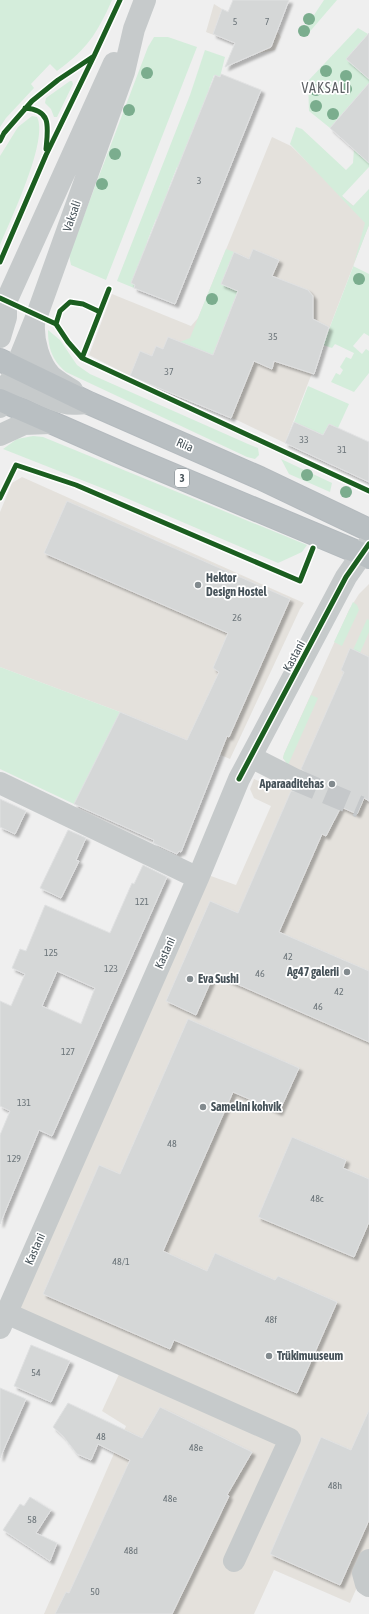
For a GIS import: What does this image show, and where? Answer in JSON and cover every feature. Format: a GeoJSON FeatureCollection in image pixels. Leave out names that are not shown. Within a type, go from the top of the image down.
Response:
{"type":"FeatureCollection","features":[{"type":"Feature","properties":{"kind":"highway","name":"Riia"},"geometry":{"type":"LineString","coordinates":[[3,382],[89,403],[260,478],[369,530]]}},
{"type":"Feature","properties":{"kind":"highway","name":"3"},"geometry":{"type":"LineString","coordinates":[[3,382],[50,423],[367,551]]}},
{"type":"Feature","properties":{"kind":"street","name":"Vaksali"},"geometry":{"type":"LineString","coordinates":[[3,382],[34,322],[124,72],[134,29],[145,0]]}},
{"type":"Feature","properties":{"kind":"street","name":"Vaksali"},"geometry":{"type":"LineString","coordinates":[[2,308],[18,279],[113,64],[134,29]]}},
{"type":"Feature","properties":{"kind":"street"},"geometry":{"type":"LineString","coordinates":[[0,337],[6,317],[2,308]]}},
{"type":"Feature","properties":{"kind":"street"},"geometry":{"type":"LineString","coordinates":[[34,322],[33,336],[36,346],[51,376],[89,403]]}},
{"type":"Feature","properties":{"kind":"street"},"geometry":{"type":"LineString","coordinates":[[0,435],[24,424],[50,423]]}},
{"type":"Feature","properties":{"kind":"street","name":"Kastani"},"geometry":{"type":"LineString","coordinates":[[3,1321],[198,878],[239,779],[346,576],[367,551]]}},
{"type":"Feature","properties":{"kind":"street"},"geometry":{"type":"LineString","coordinates":[[251,757],[296,780]]}},
{"type":"Feature","properties":{"kind":"street"},"geometry":{"type":"LineString","coordinates":[[0,783],[198,878]]}},
{"type":"Feature","properties":{"kind":"street"},"geometry":{"type":"LineString","coordinates":[[3,1321],[290,1439],[234,1561]]}},
{"type":"Feature","properties":{"kind":"street"},"geometry":{"type":"LineString","coordinates":[[369,1560],[363,1573],[366,1584],[369,1586]]}},
{"type":"Feature","properties":{"kind":"shaded area"},"geometry":{"type":"Polygon","coordinates":[[[214,4],[222,9],[277,31],[281,37],[275,50],[260,53],[206,32],[214,4]]]}},
{"type":"Feature","properties":{"kind":"shaded area"},"geometry":{"type":"Polygon","coordinates":[[[272,137],[291,146],[342,196],[369,219],[369,225],[285,443],[239,421],[130,376],[89,355],[112,294],[191,326],[198,318],[272,137]]]}},
{"type":"Feature","properties":{"kind":"shaded area"},"geometry":{"type":"Polygon","coordinates":[[[22,477],[304,603],[230,759],[120,712],[0,667],[0,512],[12,483],[22,477]]]}},
{"type":"Feature","properties":{"kind":"shaded area"},"geometry":{"type":"Polygon","coordinates":[[[369,584],[369,1560],[350,1603],[274,1570],[254,1614],[44,1614],[126,1426],[102,1411],[120,1372],[8,1325],[208,875],[236,885],[271,806],[254,798],[250,789],[254,779],[278,789],[288,765],[283,758],[284,754],[349,610],[359,594],[369,584]]]}},
{"type":"Feature","properties":{"kind":"green space"},"geometry":{"type":"Polygon","coordinates":[[[0,0],[112,0],[96,32],[84,48],[57,71],[50,64],[31,84],[34,88],[6,118],[0,127],[0,0]]]}},
{"type":"Feature","properties":{"kind":"green space"},"geometry":{"type":"Polygon","coordinates":[[[324,0],[337,0],[306,36],[302,33],[324,0]]]}},
{"type":"Feature","properties":{"kind":"green space"},"geometry":{"type":"Polygon","coordinates":[[[358,28],[368,34],[346,59],[369,79],[369,83],[330,128],[309,111],[308,81],[358,28]]]}},
{"type":"Feature","properties":{"kind":"green space"},"geometry":{"type":"Polygon","coordinates":[[[154,37],[168,37],[197,47],[106,280],[71,265],[69,255],[148,47],[154,37]]]}},
{"type":"Feature","properties":{"kind":"green space"},"geometry":{"type":"Polygon","coordinates":[[[205,50],[225,57],[220,77],[214,75],[209,89],[215,92],[183,170],[177,167],[168,190],[172,192],[161,220],[156,219],[147,242],[153,244],[137,269],[131,283],[135,285],[134,288],[117,281],[190,95],[205,50]]]}},
{"type":"Feature","properties":{"kind":"green space"},"geometry":{"type":"Polygon","coordinates":[[[72,81],[73,84],[57,117],[54,117],[51,109],[45,103],[46,98],[72,81]]]}},
{"type":"Feature","properties":{"kind":"green space"},"geometry":{"type":"Polygon","coordinates":[[[32,116],[37,117],[39,128],[38,143],[27,181],[0,245],[0,156],[18,127],[32,116]]]}},
{"type":"Feature","properties":{"kind":"green space"},"geometry":{"type":"Polygon","coordinates":[[[296,127],[302,129],[346,170],[353,163],[354,149],[369,132],[369,167],[342,196],[353,206],[369,189],[369,225],[354,264],[365,223],[290,144],[296,127]]]}},
{"type":"Feature","properties":{"kind":"green space"},"geometry":{"type":"Polygon","coordinates":[[[226,249],[234,252],[221,284],[238,291],[208,366],[180,342],[190,338],[226,249]]]}},
{"type":"Feature","properties":{"kind":"green space"},"geometry":{"type":"Polygon","coordinates":[[[353,266],[369,274],[369,336],[364,333],[353,346],[362,354],[366,349],[369,351],[369,373],[354,392],[331,382],[336,373],[340,375],[343,370],[340,367],[346,357],[351,359],[354,353],[335,344],[332,348],[323,345],[353,266]]]}},
{"type":"Feature","properties":{"kind":"green space"},"geometry":{"type":"Polygon","coordinates":[[[48,330],[60,340],[77,365],[90,374],[258,448],[259,455],[255,459],[247,457],[66,372],[54,358],[50,348],[48,330]]]}},
{"type":"Feature","properties":{"kind":"green space"},"geometry":{"type":"Polygon","coordinates":[[[308,386],[349,404],[338,428],[329,424],[323,435],[294,422],[308,386]]]}},
{"type":"Feature","properties":{"kind":"green space"},"geometry":{"type":"Polygon","coordinates":[[[33,436],[43,437],[307,545],[302,552],[278,563],[112,492],[3,449],[17,439],[33,436]]]}},
{"type":"Feature","properties":{"kind":"green space"},"geometry":{"type":"Polygon","coordinates":[[[281,459],[332,483],[330,492],[289,474],[281,459]]]}},
{"type":"Feature","properties":{"kind":"green space"},"geometry":{"type":"Polygon","coordinates":[[[353,602],[357,605],[359,610],[342,646],[334,642],[353,602]]]}},
{"type":"Feature","properties":{"kind":"green space"},"geometry":{"type":"Polygon","coordinates":[[[367,619],[369,620],[369,632],[360,653],[353,650],[367,619]]]}},
{"type":"Feature","properties":{"kind":"green space"},"geometry":{"type":"Polygon","coordinates":[[[0,667],[120,712],[74,804],[0,769],[0,667]]]}},
{"type":"Feature","properties":{"kind":"green space"},"geometry":{"type":"Polygon","coordinates":[[[311,695],[318,698],[288,765],[283,758],[284,754],[311,695]]]}},
{"type":"Feature","properties":{"kind":"building"},"geometry":{"type":"Polygon","coordinates":[[[233,0],[289,0],[271,47],[225,67],[235,43],[213,34],[222,9],[228,12],[233,0]]]}},
{"type":"Feature","properties":{"kind":"building"},"geometry":{"type":"Polygon","coordinates":[[[369,33],[369,79],[346,59],[369,33]]]}},
{"type":"Feature","properties":{"kind":"building"},"geometry":{"type":"Polygon","coordinates":[[[221,74],[261,90],[175,304],[134,288],[135,285],[131,283],[215,75],[220,77],[221,74]]]}},
{"type":"Feature","properties":{"kind":"building"},"geometry":{"type":"Polygon","coordinates":[[[369,83],[369,163],[330,128],[369,83]]]}},
{"type":"Feature","properties":{"kind":"building"},"geometry":{"type":"Polygon","coordinates":[[[253,249],[279,260],[272,276],[308,290],[313,296],[313,319],[329,327],[314,374],[274,361],[272,369],[254,361],[231,418],[130,376],[140,351],[152,356],[156,346],[163,349],[168,337],[213,355],[238,291],[221,284],[234,252],[249,259],[253,249]]]}},
{"type":"Feature","properties":{"kind":"building"},"geometry":{"type":"Polygon","coordinates":[[[294,422],[323,435],[329,424],[369,442],[369,482],[285,443],[294,422]]]}},
{"type":"Feature","properties":{"kind":"building"},"geometry":{"type":"Polygon","coordinates":[[[67,501],[290,599],[229,737],[227,736],[181,852],[179,851],[177,854],[153,843],[154,840],[74,804],[120,712],[187,740],[219,672],[213,668],[228,633],[44,553],[67,501]]]}},
{"type":"Feature","properties":{"kind":"building"},"geometry":{"type":"Polygon","coordinates":[[[350,648],[369,657],[369,801],[364,798],[357,814],[341,807],[326,836],[322,834],[279,932],[369,971],[369,1042],[214,974],[196,1015],[166,1001],[210,901],[238,913],[291,791],[302,791],[307,786],[307,774],[301,769],[344,672],[341,670],[350,648]]]}},
{"type":"Feature","properties":{"kind":"building"},"geometry":{"type":"Polygon","coordinates":[[[0,799],[26,811],[15,834],[0,827],[0,799]]]}},
{"type":"Feature","properties":{"kind":"building"},"geometry":{"type":"Polygon","coordinates":[[[68,830],[86,838],[76,860],[79,861],[61,898],[40,888],[68,830]]]}},
{"type":"Feature","properties":{"kind":"building"},"geometry":{"type":"Polygon","coordinates":[[[143,865],[167,877],[52,1136],[39,1130],[0,1224],[0,1135],[10,1111],[0,1106],[0,1001],[11,1006],[25,974],[12,968],[20,949],[26,951],[45,905],[110,933],[132,883],[134,884],[143,865]],[[57,971],[42,1006],[81,1024],[95,988],[57,971]]]}},
{"type":"Feature","properties":{"kind":"building"},"geometry":{"type":"Polygon","coordinates":[[[188,1019],[299,1068],[279,1112],[233,1092],[163,1251],[207,1271],[215,1253],[275,1280],[278,1276],[337,1302],[297,1393],[174,1340],[170,1349],[43,1294],[99,1165],[120,1174],[188,1019]]]}},
{"type":"Feature","properties":{"kind":"building"},"geometry":{"type":"Polygon","coordinates":[[[292,1137],[346,1160],[343,1168],[369,1179],[369,1222],[354,1257],[258,1217],[292,1137]]]}},
{"type":"Feature","properties":{"kind":"building"},"geometry":{"type":"Polygon","coordinates":[[[31,1345],[70,1361],[51,1402],[14,1386],[31,1345]]]}},
{"type":"Feature","properties":{"kind":"building"},"geometry":{"type":"Polygon","coordinates":[[[0,1388],[26,1399],[0,1458],[0,1388]]]}},
{"type":"Feature","properties":{"kind":"building"},"geometry":{"type":"Polygon","coordinates":[[[68,1403],[142,1438],[160,1407],[252,1452],[227,1495],[229,1496],[172,1614],[55,1614],[66,1592],[69,1593],[130,1460],[98,1444],[91,1460],[77,1454],[63,1436],[53,1427],[68,1403]]]}},
{"type":"Feature","properties":{"kind":"building"},"geometry":{"type":"Polygon","coordinates":[[[369,1410],[369,1520],[340,1585],[270,1554],[321,1437],[351,1450],[369,1410]]]}},
{"type":"Feature","properties":{"kind":"building"},"geometry":{"type":"Polygon","coordinates":[[[30,1497],[51,1510],[36,1533],[57,1543],[50,1561],[3,1530],[20,1504],[24,1506],[30,1497]]]}},
{"type":"Feature","properties":{"kind":"tunnel"},"geometry":{"type":"LineString","coordinates":[[296,780],[360,807]]}},
{"type":"Feature","properties":{"kind":"cycle path"},"geometry":{"type":"LineString","coordinates":[[0,141],[4,133],[32,101],[58,80],[94,56],[120,0]]}},
{"type":"Feature","properties":{"kind":"cycle path"},"geometry":{"type":"LineString","coordinates":[[0,262],[46,155],[94,56]]}},
{"type":"Feature","properties":{"kind":"cycle path"},"geometry":{"type":"LineString","coordinates":[[25,108],[34,109],[44,116],[47,127],[46,149]]}},
{"type":"Feature","properties":{"kind":"cycle path"},"geometry":{"type":"LineString","coordinates":[[82,358],[109,289]]}},
{"type":"Feature","properties":{"kind":"cycle path"},"geometry":{"type":"LineString","coordinates":[[0,298],[56,324],[68,342],[82,358],[369,491]]}},
{"type":"Feature","properties":{"kind":"cycle path"},"geometry":{"type":"LineString","coordinates":[[56,324],[60,311],[70,302],[83,304],[100,312]]}},
{"type":"Feature","properties":{"kind":"cycle path"},"geometry":{"type":"LineString","coordinates":[[0,498],[16,465],[76,485],[300,581],[313,548]]}},
{"type":"Feature","properties":{"kind":"cycle path"},"geometry":{"type":"LineString","coordinates":[[239,779],[346,577],[369,544]]}},
{"type":"Feature","properties":{"kind":"place","name":"Hektor Design Hostel"},"geometry":{"type":"Point","coordinates":[198,585]}},
{"type":"Feature","properties":{"kind":"place","name":"Aparaaditehas"},"geometry":{"type":"Point","coordinates":[332,784]}},
{"type":"Feature","properties":{"kind":"place","name":"Ag47 galerii"},"geometry":{"type":"Point","coordinates":[347,972]}},
{"type":"Feature","properties":{"kind":"place","name":"Eva Sushi"},"geometry":{"type":"Point","coordinates":[190,979]}},
{"type":"Feature","properties":{"kind":"place","name":"Samelini kohvik"},"geometry":{"type":"Point","coordinates":[203,1107]}},
{"type":"Feature","properties":{"kind":"place","name":"Trükimuuseum"},"geometry":{"type":"Point","coordinates":[269,1356]}},
{"type":"Feature","properties":{"kind":"district","name":"VAKSALI"},"geometry":{"type":"Point","coordinates":[326,88]}}]}
